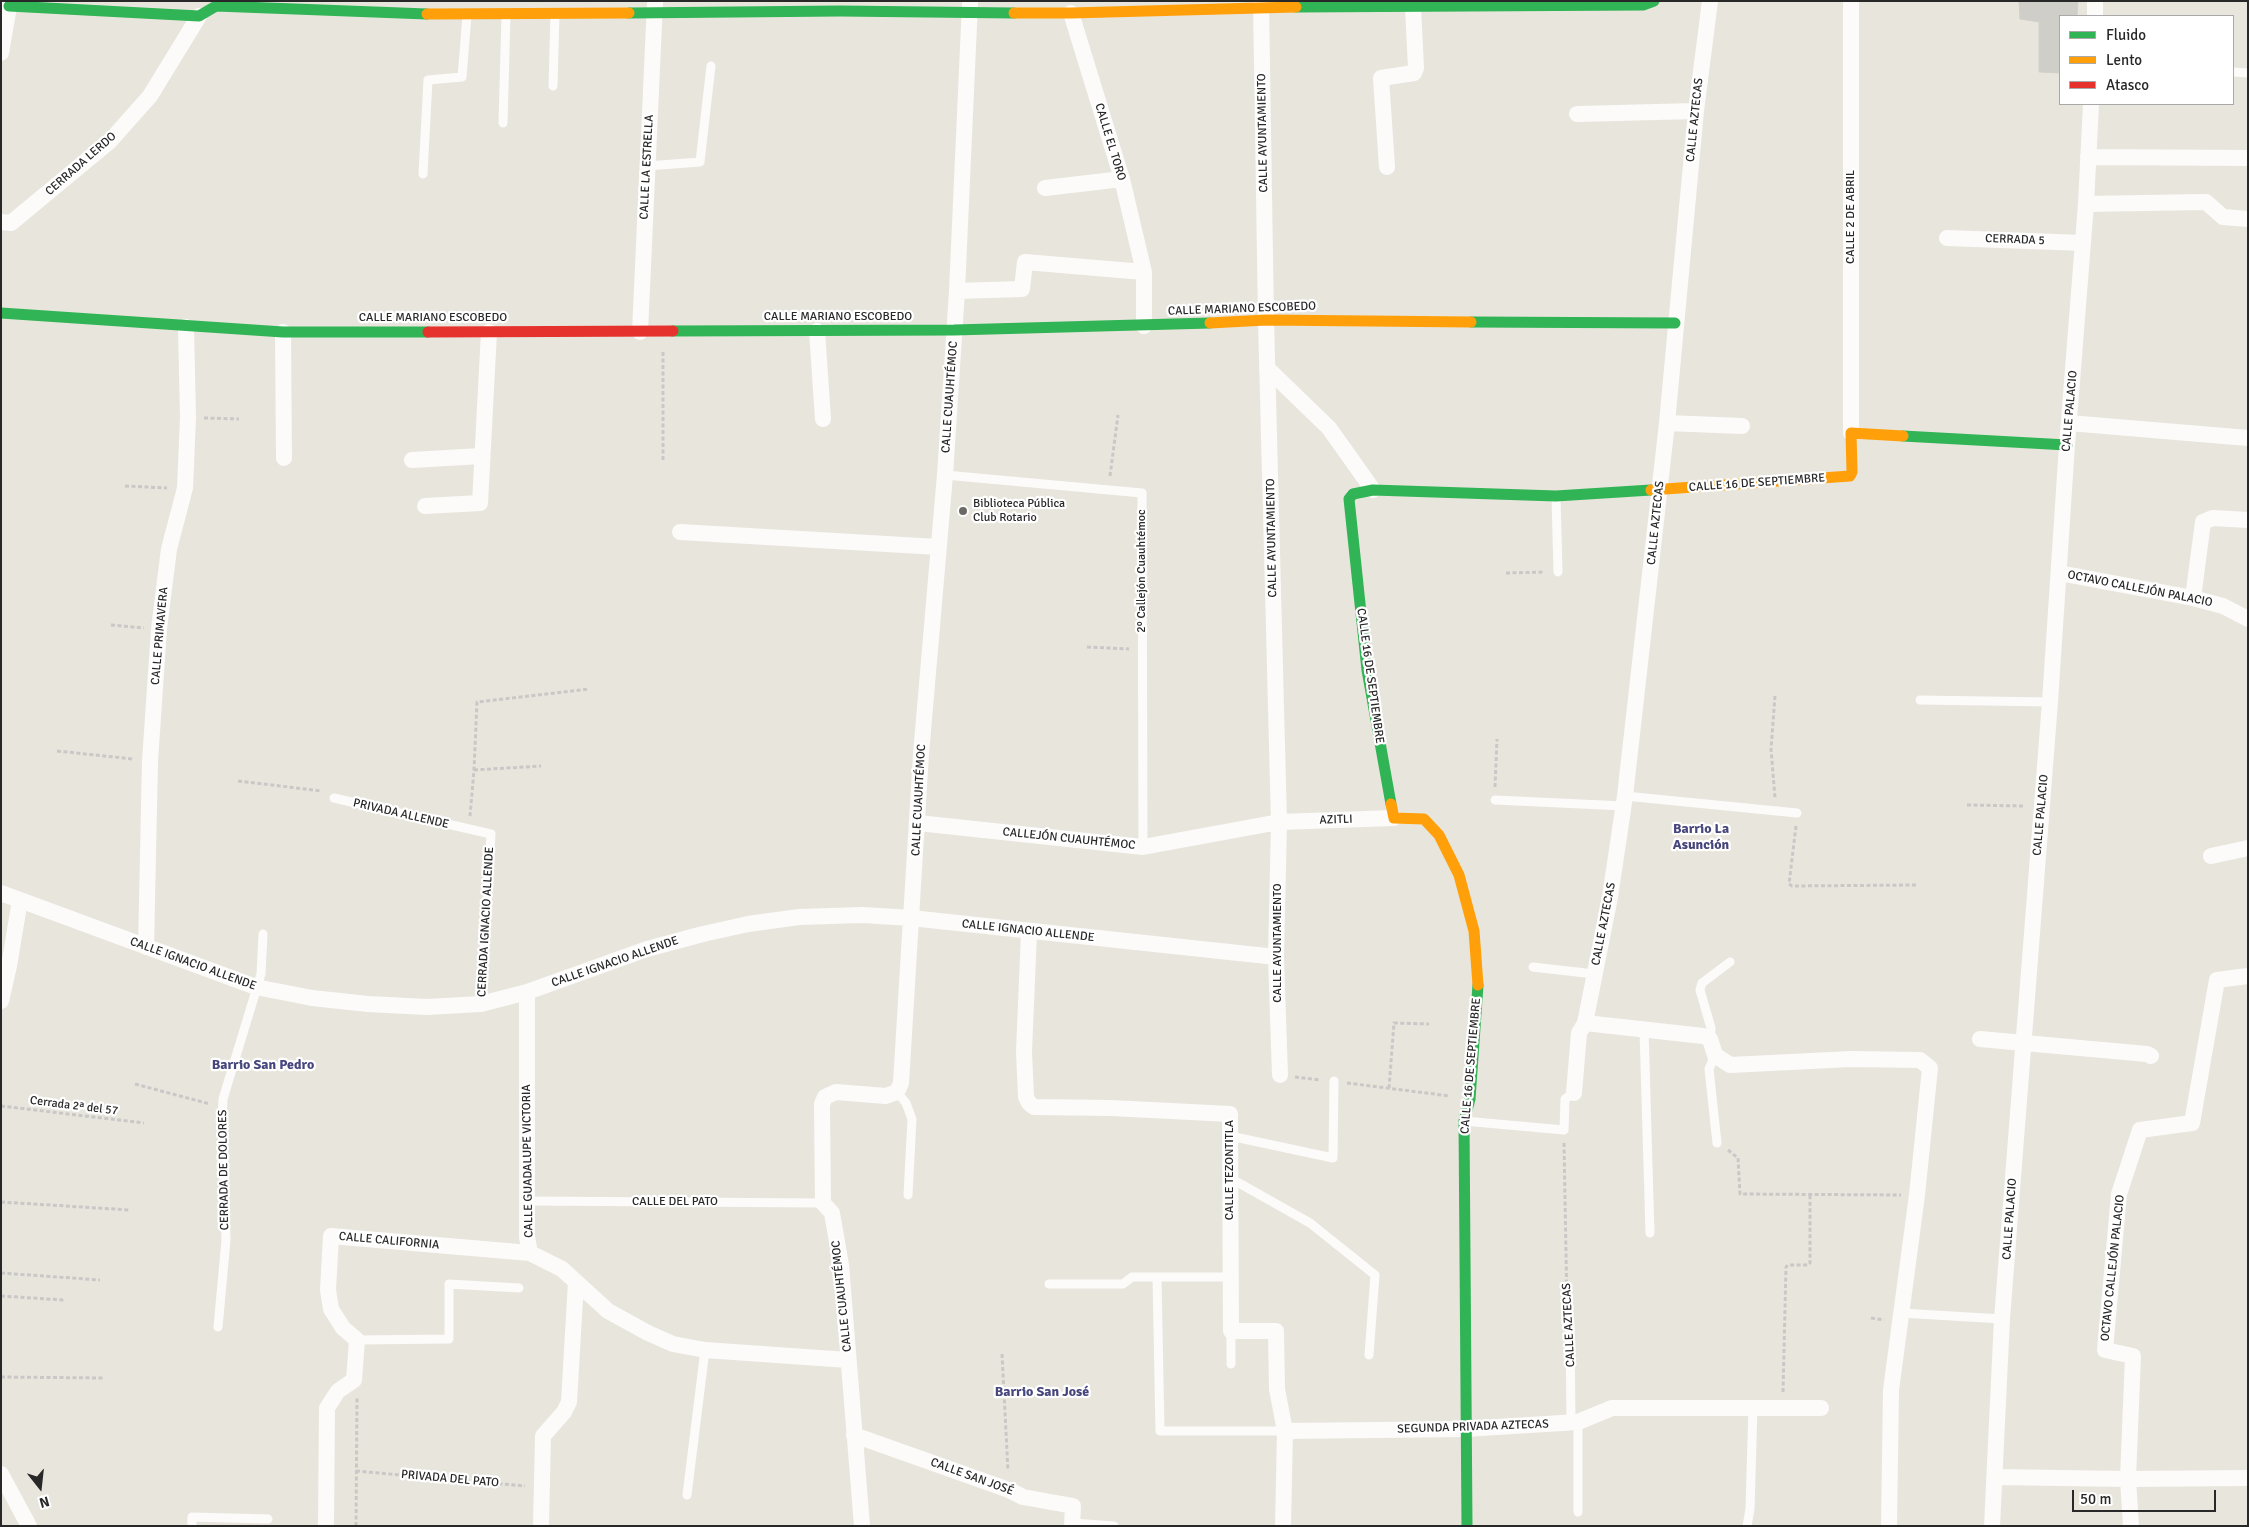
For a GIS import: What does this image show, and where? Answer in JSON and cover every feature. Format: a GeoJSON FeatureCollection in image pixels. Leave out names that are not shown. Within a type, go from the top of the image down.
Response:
{"type":"FeatureCollection","features":[{"type":"Feature","properties":{"kind":"street"},"geometry":{"type":"LineString","coordinates":[[1,53],[10,4],[199,16],[216,4],[467,16],[554,14],[655,7],[970,6],[1071,13],[1261,4],[1414,7],[1643,5],[1654,1]]}},
{"type":"Feature","properties":{"kind":"street","name":"CALLE AZTECAS"},"geometry":{"type":"LineString","coordinates":[[1574,1093],[1579,1033],[1585,1023],[1610,897],[1625,801],[1667,423],[1696,110],[1706,20],[1710,1]]}},
{"type":"Feature","properties":{"kind":"street","name":"CALLE 2 DE ABRIL"},"geometry":{"type":"LineString","coordinates":[[1851,1],[1851,432]]}},
{"type":"Feature","properties":{"kind":"street"},"geometry":{"type":"LineString","coordinates":[[2095,1],[2095,15]]}},
{"type":"Feature","properties":{"kind":"street","name":"CALLE AYUNTAMIENTO"},"geometry":{"type":"LineString","coordinates":[[1261,4],[1266,320],[1279,822],[1276,957],[1280,1075]]}},
{"type":"Feature","properties":{"kind":"street","name":"CALLE CUAUHTÉMOC"},"geometry":{"type":"LineString","coordinates":[[862,1526],[841,1266],[832,1213],[823,1203],[822,1104],[825,1097],[836,1092],[886,1096],[897,1092],[901,1082],[921,754],[945,475],[957,291],[970,6]]}},
{"type":"Feature","properties":{"kind":"street","name":"CALLE LA ESTRELLA"},"geometry":{"type":"LineString","coordinates":[[640,332],[655,7]]}},
{"type":"Feature","properties":{"kind":"street"},"geometry":{"type":"LineString","coordinates":[[1387,167],[1381,78],[1414,73],[1416,68],[1414,7]]}},
{"type":"Feature","properties":{"kind":"street","name":"CALLE EL TORO"},"geometry":{"type":"LineString","coordinates":[[1071,13],[1122,179],[1144,272],[1144,326]]}},
{"type":"Feature","properties":{"kind":"street","name":"CERRADA LERDO"},"geometry":{"type":"LineString","coordinates":[[1,222],[11,222],[110,141],[150,96],[199,16]]}},
{"type":"Feature","properties":{"kind":"street","name":"CALLE PALACIO"},"geometry":{"type":"LineString","coordinates":[[1992,1526],[2002,1319],[2060,574],[2067,445],[2086,204],[2091,105]]}},
{"type":"Feature","properties":{"kind":"street"},"geometry":{"type":"LineString","coordinates":[[1578,114],[1696,110]]}},
{"type":"Feature","properties":{"kind":"street"},"geometry":{"type":"LineString","coordinates":[[2088,158],[2248,158]]}},
{"type":"Feature","properties":{"kind":"street"},"geometry":{"type":"LineString","coordinates":[[1045,188],[1122,179]]}},
{"type":"Feature","properties":{"kind":"street"},"geometry":{"type":"LineString","coordinates":[[2086,204],[2206,202],[2223,217],[2248,219]]}},
{"type":"Feature","properties":{"kind":"street","name":"CERRADA 5"},"geometry":{"type":"LineString","coordinates":[[1947,238],[2082,242]]}},
{"type":"Feature","properties":{"kind":"street"},"geometry":{"type":"LineString","coordinates":[[957,291],[1022,289],[1025,262],[1144,272]]}},
{"type":"Feature","properties":{"kind":"street","name":"CALLE MARIANO ESCOBEDO"},"geometry":{"type":"LineString","coordinates":[[1,313],[186,328],[283,332],[954,330],[1144,326],[1266,320],[1675,323]]}},
{"type":"Feature","properties":{"kind":"street","name":"CALLE PRIMAVERA"},"geometry":{"type":"LineString","coordinates":[[146,947],[150,761],[159,629],[169,549],[185,488],[188,417],[186,328]]}},
{"type":"Feature","properties":{"kind":"street"},"geometry":{"type":"LineString","coordinates":[[817,331],[823,419]]}},
{"type":"Feature","properties":{"kind":"street"},"geometry":{"type":"LineString","coordinates":[[283,332],[284,458]]}},
{"type":"Feature","properties":{"kind":"street"},"geometry":{"type":"LineString","coordinates":[[425,506],[480,503],[489,332]]}},
{"type":"Feature","properties":{"kind":"street"},"geometry":{"type":"LineString","coordinates":[[1268,368],[1329,428],[1373,490]]}},
{"type":"Feature","properties":{"kind":"street"},"geometry":{"type":"LineString","coordinates":[[1667,423],[1742,426]]}},
{"type":"Feature","properties":{"kind":"street"},"geometry":{"type":"LineString","coordinates":[[2069,423],[2248,438]]}},
{"type":"Feature","properties":{"kind":"street"},"geometry":{"type":"LineString","coordinates":[[1851,432],[2067,445]]}},
{"type":"Feature","properties":{"kind":"street","name":"CALLE 16 DE SEPTIEMBRE"},"geometry":{"type":"LineString","coordinates":[[1467,1526],[1464,1121],[1470,1099],[1478,986],[1474,931],[1460,875],[1439,835],[1424,819],[1394,818],[1367,670],[1348,509],[1349,499],[1353,494],[1373,490],[1556,496],[1850,476],[1852,472],[1851,432]]}},
{"type":"Feature","properties":{"kind":"street"},"geometry":{"type":"LineString","coordinates":[[412,460],[481,456]]}},
{"type":"Feature","properties":{"kind":"street"},"geometry":{"type":"LineString","coordinates":[[2193,598],[2203,522],[2212,518],[2248,520]]}},
{"type":"Feature","properties":{"kind":"street"},"geometry":{"type":"LineString","coordinates":[[680,532],[938,547]]}},
{"type":"Feature","properties":{"kind":"street","name":"OCTAVO CALLEJÓN PALACIO"},"geometry":{"type":"LineString","coordinates":[[2060,574],[2193,598],[2222,606],[2248,619]]}},
{"type":"Feature","properties":{"kind":"street","name":"AZITLI"},"geometry":{"type":"LineString","coordinates":[[1279,822],[1394,818]]}},
{"type":"Feature","properties":{"kind":"street","name":"CALLEJÓN CUAUHTÉMOC"},"geometry":{"type":"LineString","coordinates":[[918,823],[1143,847],[1279,822]]}},
{"type":"Feature","properties":{"kind":"street"},"geometry":{"type":"LineString","coordinates":[[2211,856],[2248,848]]}},
{"type":"Feature","properties":{"kind":"street","name":"CALLE IGNACIO ALLENDE"},"geometry":{"type":"LineString","coordinates":[[1,893],[256,988],[312,998],[368,1004],[427,1007],[481,1004],[527,992],[648,949],[748,924],[799,917],[854,915],[911,918],[1276,957]]}},
{"type":"Feature","properties":{"kind":"street"},"geometry":{"type":"LineString","coordinates":[[1,1000],[10,966],[20,900]]}},
{"type":"Feature","properties":{"kind":"street","name":"CALLE TEZONTITLA"},"geometry":{"type":"LineString","coordinates":[[1029,932],[1024,1052],[1028,1103],[1034,1107],[1230,1114],[1231,1331]]}},
{"type":"Feature","properties":{"kind":"street","name":"OCTAVO CALLEJÓN PALACIO"},"geometry":{"type":"LineString","coordinates":[[2130,1526],[2128,1479],[2133,1356],[2105,1350],[2119,1194],[2140,1130],[2192,1123],[2217,980],[2248,976]]}},
{"type":"Feature","properties":{"kind":"street","name":"CALLE GUADALUPE VICTORIA"},"geometry":{"type":"LineString","coordinates":[[527,992],[527,1237],[530,1253],[562,1269],[608,1311],[648,1334],[673,1344],[705,1350],[848,1360]]}},
{"type":"Feature","properties":{"kind":"street"},"geometry":{"type":"LineString","coordinates":[[1585,1023],[1703,1036],[1710,1039],[1715,1055],[1730,1065],[1851,1058],[1920,1060],[1930,1068],[1917,1195],[1891,1390],[1889,1526]]}},
{"type":"Feature","properties":{"kind":"street"},"geometry":{"type":"LineString","coordinates":[[1980,1039],[2147,1054],[2151,1056]]}},
{"type":"Feature","properties":{"kind":"street","name":"CALLE CALIFORNIA"},"geometry":{"type":"LineString","coordinates":[[356,1340],[343,1328],[331,1309],[328,1290],[331,1236],[530,1253]]}},
{"type":"Feature","properties":{"kind":"street"},"geometry":{"type":"LineString","coordinates":[[541,1526],[543,1436],[564,1412],[569,1402],[576,1282]]}},
{"type":"Feature","properties":{"kind":"street"},"geometry":{"type":"LineString","coordinates":[[1231,1331],[1276,1331],[1277,1389],[1286,1432],[1282,1526]]}},
{"type":"Feature","properties":{"kind":"street"},"geometry":{"type":"LineString","coordinates":[[326,1526],[327,1408],[338,1391],[354,1380],[356,1340]]}},
{"type":"Feature","properties":{"kind":"street","name":"SEGUNDA PRIVADA AZTECAS"},"geometry":{"type":"LineString","coordinates":[[1286,1432],[1465,1429],[1575,1422],[1612,1408],[1821,1408]]}},
{"type":"Feature","properties":{"kind":"street","name":"CALLE SAN JOSÉ"},"geometry":{"type":"LineString","coordinates":[[854,1435],[1024,1497],[1073,1506],[1072,1524]]}},
{"type":"Feature","properties":{"kind":"street"},"geometry":{"type":"LineString","coordinates":[[1,1474],[29,1526]]}},
{"type":"Feature","properties":{"kind":"street"},"geometry":{"type":"LineString","coordinates":[[1995,1476],[2128,1479],[2248,1478]]}},
{"type":"Feature","properties":{"kind":"lane"},"geometry":{"type":"LineString","coordinates":[[553,86],[554,14]]}},
{"type":"Feature","properties":{"kind":"lane"},"geometry":{"type":"LineString","coordinates":[[504,123],[506,15]]}},
{"type":"Feature","properties":{"kind":"lane"},"geometry":{"type":"LineString","coordinates":[[423,174],[428,80],[462,77],[467,16]]}},
{"type":"Feature","properties":{"kind":"lane"},"geometry":{"type":"LineString","coordinates":[[648,166],[700,162],[711,66]]}},
{"type":"Feature","properties":{"kind":"lane"},"geometry":{"type":"LineString","coordinates":[[2234,72],[2248,73]]}},
{"type":"Feature","properties":{"kind":"lane","name":"2º Callejón Cuauhtémoc"},"geometry":{"type":"LineString","coordinates":[[945,475],[1142,493],[1143,847]]}},
{"type":"Feature","properties":{"kind":"lane"},"geometry":{"type":"LineString","coordinates":[[1556,496],[1558,572]]}},
{"type":"Feature","properties":{"kind":"lane"},"geometry":{"type":"LineString","coordinates":[[1920,700],[2050,702]]}},
{"type":"Feature","properties":{"kind":"lane","name":"PRIVADA ALLENDE"},"geometry":{"type":"LineString","coordinates":[[334,798],[468,829]]}},
{"type":"Feature","properties":{"kind":"lane"},"geometry":{"type":"LineString","coordinates":[[1495,800],[1625,801],[1797,813]]}},
{"type":"Feature","properties":{"kind":"lane","name":"CERRADA IGNACIO ALLENDE"},"geometry":{"type":"LineString","coordinates":[[468,829],[491,834],[481,1004]]}},
{"type":"Feature","properties":{"kind":"lane","name":"CERRADA DE DOLORES"},"geometry":{"type":"LineString","coordinates":[[218,1327],[226,1240],[223,1099],[261,974],[263,934]]}},
{"type":"Feature","properties":{"kind":"lane"},"geometry":{"type":"LineString","coordinates":[[1710,1039],[1711,1028],[1700,990],[1702,983],[1730,962]]}},
{"type":"Feature","properties":{"kind":"lane"},"geometry":{"type":"LineString","coordinates":[[1533,967],[1594,974]]}},
{"type":"Feature","properties":{"kind":"lane"},"geometry":{"type":"LineString","coordinates":[[1644,1030],[1650,1233]]}},
{"type":"Feature","properties":{"kind":"lane"},"geometry":{"type":"LineString","coordinates":[[1715,1055],[1709,1069],[1718,1143]]}},
{"type":"Feature","properties":{"kind":"lane"},"geometry":{"type":"LineString","coordinates":[[1230,1136],[1333,1158],[1334,1082]]}},
{"type":"Feature","properties":{"kind":"lane"},"geometry":{"type":"LineString","coordinates":[[897,1092],[906,1103],[912,1119],[908,1196]]}},
{"type":"Feature","properties":{"kind":"lane","name":"CALLE AZTECAS"},"geometry":{"type":"LineString","coordinates":[[1564,1130],[1565,1099],[1574,1093]]}},
{"type":"Feature","properties":{"kind":"lane"},"geometry":{"type":"LineString","coordinates":[[1464,1121],[1564,1130]]}},
{"type":"Feature","properties":{"kind":"lane"},"geometry":{"type":"LineString","coordinates":[[1230,1178],[1310,1223],[1375,1275],[1369,1355]]}},
{"type":"Feature","properties":{"kind":"lane","name":"CALLE DEL PATO"},"geometry":{"type":"LineString","coordinates":[[527,1201],[823,1203]]}},
{"type":"Feature","properties":{"kind":"lane"},"geometry":{"type":"LineString","coordinates":[[1049,1284],[1123,1284],[1132,1277],[1231,1277]]}},
{"type":"Feature","properties":{"kind":"lane","name":"SEGUNDA PRIVADA AZTECAS"},"geometry":{"type":"LineString","coordinates":[[1157,1277],[1160,1431],[1286,1432]]}},
{"type":"Feature","properties":{"kind":"lane"},"geometry":{"type":"LineString","coordinates":[[356,1340],[449,1339],[449,1284],[519,1288]]}},
{"type":"Feature","properties":{"kind":"lane"},"geometry":{"type":"LineString","coordinates":[[1900,1313],[2002,1319]]}},
{"type":"Feature","properties":{"kind":"lane","name":"CALLE AZTECAS"},"geometry":{"type":"LineString","coordinates":[[1567,1320],[1570,1327],[1578,1512]]}},
{"type":"Feature","properties":{"kind":"lane"},"geometry":{"type":"LineString","coordinates":[[1231,1331],[1231,1364]]}},
{"type":"Feature","properties":{"kind":"lane"},"geometry":{"type":"LineString","coordinates":[[687,1495],[705,1350]]}},
{"type":"Feature","properties":{"kind":"lane"},"geometry":{"type":"LineString","coordinates":[[1747,1526],[1750,1509],[1753,1407]]}},
{"type":"Feature","properties":{"kind":"lane"},"geometry":{"type":"LineString","coordinates":[[192,1526],[192,1517],[268,1519]]}},
{"type":"Feature","properties":{"kind":"lane"},"geometry":{"type":"LineString","coordinates":[[1072,1524],[1114,1526]]}},
{"type":"Feature","properties":{"kind":"path"},"geometry":{"type":"LineString","coordinates":[[663,332],[663,461]]}},
{"type":"Feature","properties":{"kind":"path"},"geometry":{"type":"LineString","coordinates":[[1108,489],[1118,415]]}},
{"type":"Feature","properties":{"kind":"path"},"geometry":{"type":"LineString","coordinates":[[188,417],[239,418]]}},
{"type":"Feature","properties":{"kind":"path"},"geometry":{"type":"LineString","coordinates":[[125,486],[185,488]]}},
{"type":"Feature","properties":{"kind":"path"},"geometry":{"type":"LineString","coordinates":[[1506,573],[1558,572]]}},
{"type":"Feature","properties":{"kind":"path"},"geometry":{"type":"LineString","coordinates":[[111,625],[159,629]]}},
{"type":"Feature","properties":{"kind":"path"},"geometry":{"type":"LineString","coordinates":[[1087,647],[1142,650]]}},
{"type":"Feature","properties":{"kind":"path"},"geometry":{"type":"LineString","coordinates":[[468,829],[474,770],[477,702],[589,689]]}},
{"type":"Feature","properties":{"kind":"path"},"geometry":{"type":"LineString","coordinates":[[1775,696],[1771,749],[1777,811]]}},
{"type":"Feature","properties":{"kind":"path"},"geometry":{"type":"LineString","coordinates":[[1495,800],[1496,738]]}},
{"type":"Feature","properties":{"kind":"path"},"geometry":{"type":"LineString","coordinates":[[57,750],[150,761]]}},
{"type":"Feature","properties":{"kind":"path"},"geometry":{"type":"LineString","coordinates":[[474,770],[541,766]]}},
{"type":"Feature","properties":{"kind":"path"},"geometry":{"type":"LineString","coordinates":[[238,781],[329,791],[334,798]]}},
{"type":"Feature","properties":{"kind":"path"},"geometry":{"type":"LineString","coordinates":[[1968,805],[2042,806]]}},
{"type":"Feature","properties":{"kind":"path"},"geometry":{"type":"LineString","coordinates":[[1797,813],[1789,884],[1792,886],[1917,885]]}},
{"type":"Feature","properties":{"kind":"path"},"geometry":{"type":"LineString","coordinates":[[1389,1088],[1394,1023],[1429,1024]]}},
{"type":"Feature","properties":{"kind":"path"},"geometry":{"type":"LineString","coordinates":[[1280,1075],[1470,1099]]}},
{"type":"Feature","properties":{"kind":"path"},"geometry":{"type":"LineString","coordinates":[[135,1084],[223,1108]]}},
{"type":"Feature","properties":{"kind":"path","name":"Cerrada 2ª del 57"},"geometry":{"type":"LineString","coordinates":[[1,1106],[144,1123]]}},
{"type":"Feature","properties":{"kind":"path","name":"CALLE AZTECAS"},"geometry":{"type":"LineString","coordinates":[[1564,1130],[1567,1320]]}},
{"type":"Feature","properties":{"kind":"path"},"geometry":{"type":"LineString","coordinates":[[1718,1143],[1738,1158],[1740,1194],[1917,1195]]}},
{"type":"Feature","properties":{"kind":"path"},"geometry":{"type":"LineString","coordinates":[[1783,1408],[1786,1267],[1788,1265],[1808,1265],[1810,1263],[1810,1193]]}},
{"type":"Feature","properties":{"kind":"path"},"geometry":{"type":"LineString","coordinates":[[1,1202],[130,1210]]}},
{"type":"Feature","properties":{"kind":"path"},"geometry":{"type":"LineString","coordinates":[[1,1273],[100,1280]]}},
{"type":"Feature","properties":{"kind":"path"},"geometry":{"type":"LineString","coordinates":[[1,1296],[64,1300]]}},
{"type":"Feature","properties":{"kind":"path"},"geometry":{"type":"LineString","coordinates":[[1002,1354],[1009,1490]]}},
{"type":"Feature","properties":{"kind":"path"},"geometry":{"type":"LineString","coordinates":[[1,1377],[104,1378]]}},
{"type":"Feature","properties":{"kind":"path"},"geometry":{"type":"LineString","coordinates":[[354,1380],[357,1394],[356,1526]]}},
{"type":"Feature","properties":{"kind":"path","name":"PRIVADA DEL PATO"},"geometry":{"type":"LineString","coordinates":[[356,1471],[543,1488]]}},
{"type":"Feature","properties":{"kind":"building"},"geometry":{"type":"Polygon","coordinates":[[[2019,1],[2078,1],[2077,15],[2059,15],[2059,73],[2039,72],[2039,22],[2020,19],[2019,1]]]}},
{"type":"Feature","properties":{"kind":"traffic: fast"},"geometry":{"type":"LineString","coordinates":[[1296,7],[1643,5],[1654,1]]}},
{"type":"Feature","properties":{"kind":"traffic: fast"},"geometry":{"type":"LineString","coordinates":[[9,6],[199,16],[216,6],[427,14]]}},
{"type":"Feature","properties":{"kind":"traffic: fast"},"geometry":{"type":"LineString","coordinates":[[629,13],[840,11],[1014,13]]}},
{"type":"Feature","properties":{"kind":"traffic: fast"},"geometry":{"type":"LineString","coordinates":[[1,313],[283,332],[428,332]]}},
{"type":"Feature","properties":{"kind":"traffic: fast"},"geometry":{"type":"LineString","coordinates":[[1471,322],[1675,323]]}},
{"type":"Feature","properties":{"kind":"traffic: fast"},"geometry":{"type":"LineString","coordinates":[[673,331],[954,330],[1210,323]]}},
{"type":"Feature","properties":{"kind":"traffic: fast"},"geometry":{"type":"LineString","coordinates":[[1903,436],[2067,445]]}},
{"type":"Feature","properties":{"kind":"traffic: fast"},"geometry":{"type":"LineString","coordinates":[[1391,804],[1367,670],[1349,499],[1353,494],[1373,490],[1556,496],[1651,490]]}},
{"type":"Feature","properties":{"kind":"traffic: fast"},"geometry":{"type":"LineString","coordinates":[[1467,1526],[1464,1121],[1470,1099],[1478,985]]}},
{"type":"Feature","properties":{"kind":"traffic: slow"},"geometry":{"type":"LineString","coordinates":[[1014,13],[1296,7]]}},
{"type":"Feature","properties":{"kind":"traffic: slow"},"geometry":{"type":"LineString","coordinates":[[427,14],[629,13]]}},
{"type":"Feature","properties":{"kind":"traffic: slow"},"geometry":{"type":"LineString","coordinates":[[1210,323],[1266,320],[1471,322]]}},
{"type":"Feature","properties":{"kind":"traffic: slow"},"geometry":{"type":"LineString","coordinates":[[1651,490],[1850,476],[1852,472],[1851,433],[1903,436]]}},
{"type":"Feature","properties":{"kind":"traffic: slow"},"geometry":{"type":"LineString","coordinates":[[1391,804],[1394,818],[1424,819],[1439,835],[1459,875],[1474,931],[1478,985]]}},
{"type":"Feature","properties":{"kind":"traffic: jam"},"geometry":{"type":"LineString","coordinates":[[428,332],[673,331]]}},
{"type":"Feature","properties":{"kind":"place","name":"Biblioteca Pública Club Rotario"},"geometry":{"type":"Point","coordinates":[963,511]}},
{"type":"Feature","properties":{"kind":"district","name":"Barrio La Asunción"},"geometry":{"type":"Point","coordinates":[1701,838]}},
{"type":"Feature","properties":{"kind":"district","name":"Barrio San Pedro"},"geometry":{"type":"Point","coordinates":[263,1065]}},
{"type":"Feature","properties":{"kind":"district","name":"Barrio San José"},"geometry":{"type":"Point","coordinates":[1042,1392]}}]}
